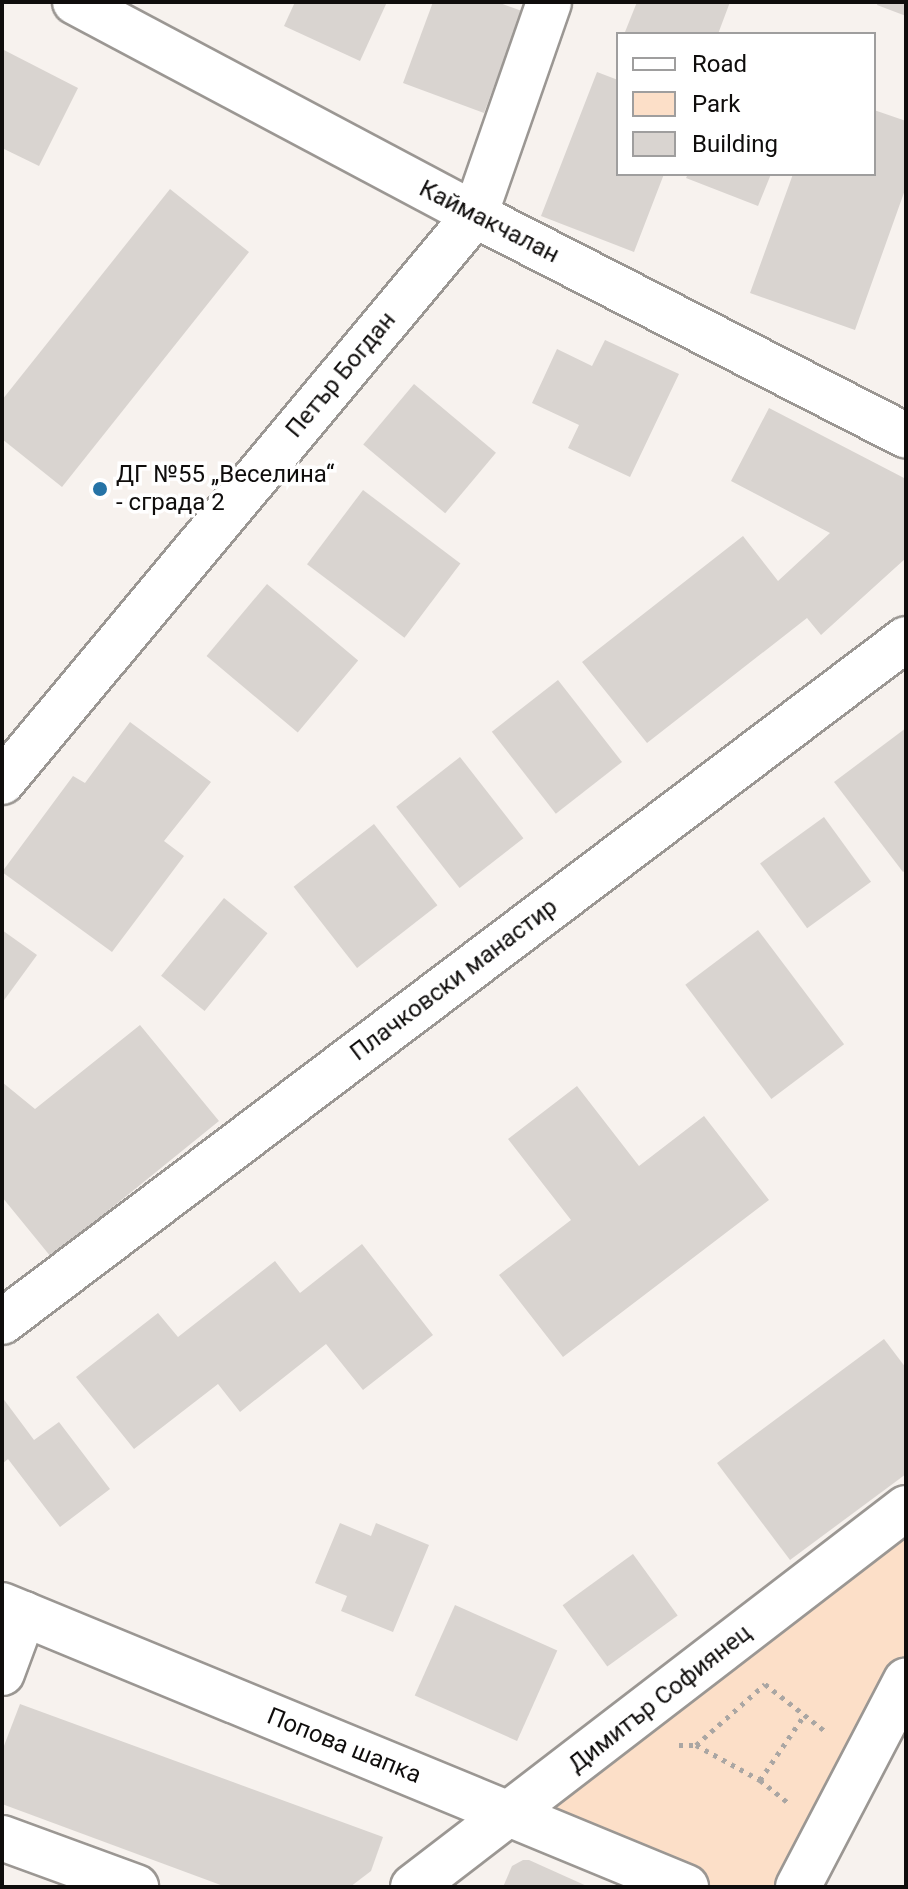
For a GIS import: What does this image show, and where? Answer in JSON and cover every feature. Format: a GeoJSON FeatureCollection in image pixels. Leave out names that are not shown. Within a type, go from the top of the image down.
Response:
{"type":"FeatureCollection","features":[{"type":"Feature","properties":{"kind":"street","name":"Каймакчалан"},"geometry":{"type":"LineString","coordinates":[[75,2],[475,215],[906,436]]}},
{"type":"Feature","properties":{"kind":"street","name":"Петър Богдан"},"geometry":{"type":"LineString","coordinates":[[2,782],[475,215],[549,2]]}},
{"type":"Feature","properties":{"kind":"street","name":"Плачковски манастир"},"geometry":{"type":"LineString","coordinates":[[2,1322],[906,639]]}},
{"type":"Feature","properties":{"kind":"street","name":"Димитър Софиянец"},"geometry":{"type":"LineString","coordinates":[[413,1887],[511,1815],[906,1508]]}},
{"type":"Feature","properties":{"kind":"street"},"geometry":{"type":"LineString","coordinates":[[2,1673],[13,1610]]}},
{"type":"Feature","properties":{"kind":"street","name":"Попова шапка"},"geometry":{"type":"LineString","coordinates":[[13,1610],[686,1887]]}},
{"type":"Feature","properties":{"kind":"street"},"geometry":{"type":"LineString","coordinates":[[798,1887],[906,1680]]}},
{"type":"Feature","properties":{"kind":"street"},"geometry":{"type":"LineString","coordinates":[[2,1838],[136,1887]]}},
{"type":"Feature","properties":{"kind":"path"},"geometry":{"type":"LineString","coordinates":[[696,1745],[765,1684],[803,1717],[866,1758]]}},
{"type":"Feature","properties":{"kind":"path"},"geometry":{"type":"LineString","coordinates":[[760,1780],[803,1717]]}},
{"type":"Feature","properties":{"kind":"path"},"geometry":{"type":"LineString","coordinates":[[600,1745],[696,1745],[760,1780],[826,1833]]}},
{"type":"Feature","properties":{"kind":"green space"},"geometry":{"type":"Polygon","coordinates":[[[906,1508],[906,1680],[798,1887],[686,1887],[511,1815],[906,1508]]]}},
{"type":"Feature","properties":{"kind":"building"},"geometry":{"type":"Polygon","coordinates":[[[295,2],[387,2],[360,61],[284,26],[295,2]]]}},
{"type":"Feature","properties":{"kind":"building"},"geometry":{"type":"Polygon","coordinates":[[[433,2],[497,2],[522,11],[484,113],[403,83],[433,2]]]}},
{"type":"Feature","properties":{"kind":"building"},"geometry":{"type":"Polygon","coordinates":[[[637,2],[730,2],[719,32],[625,32],[637,2]]]}},
{"type":"Feature","properties":{"kind":"building"},"geometry":{"type":"Polygon","coordinates":[[[878,2],[906,2],[906,16],[877,5],[878,2]]]}},
{"type":"Feature","properties":{"kind":"building"},"geometry":{"type":"Polygon","coordinates":[[[2,49],[78,88],[39,166],[2,148],[2,49]]]}},
{"type":"Feature","properties":{"kind":"building"},"geometry":{"type":"Polygon","coordinates":[[[597,72],[616,79],[616,176],[663,176],[634,252],[541,216],[597,72]]]}},
{"type":"Feature","properties":{"kind":"building"},"geometry":{"type":"Polygon","coordinates":[[[876,111],[906,121],[906,187],[855,330],[750,293],[792,176],[876,176],[876,111]]]}},
{"type":"Feature","properties":{"kind":"building"},"geometry":{"type":"Polygon","coordinates":[[[687,176],[770,176],[758,206],[687,176]]]}},
{"type":"Feature","properties":{"kind":"building"},"geometry":{"type":"Polygon","coordinates":[[[170,189],[249,252],[62,487],[2,439],[2,400],[170,189]]]}},
{"type":"Feature","properties":{"kind":"building"},"geometry":{"type":"Polygon","coordinates":[[[605,340],[679,374],[630,477],[568,448],[579,425],[532,403],[557,349],[592,366],[605,340]]]}},
{"type":"Feature","properties":{"kind":"building"},"geometry":{"type":"Polygon","coordinates":[[[414,384],[496,453],[445,513],[363,445],[414,384]]]}},
{"type":"Feature","properties":{"kind":"building"},"geometry":{"type":"Polygon","coordinates":[[[769,408],[906,479],[906,558],[821,635],[807,618],[647,743],[582,662],[743,536],[778,581],[830,533],[731,481],[769,408]]]}},
{"type":"Feature","properties":{"kind":"building"},"geometry":{"type":"Polygon","coordinates":[[[363,490],[460,563],[404,638],[307,564],[363,490]]]}},
{"type":"Feature","properties":{"kind":"building"},"geometry":{"type":"Polygon","coordinates":[[[267,584],[358,660],[298,732],[207,656],[267,584]]]}},
{"type":"Feature","properties":{"kind":"building"},"geometry":{"type":"Polygon","coordinates":[[[558,680],[622,762],[556,814],[492,732],[558,680]]]}},
{"type":"Feature","properties":{"kind":"building"},"geometry":{"type":"Polygon","coordinates":[[[130,722],[211,782],[164,841],[184,856],[112,952],[2,872],[73,776],[85,783],[130,722]]]}},
{"type":"Feature","properties":{"kind":"building"},"geometry":{"type":"Polygon","coordinates":[[[906,728],[906,870],[903,872],[834,782],[906,728]]]}},
{"type":"Feature","properties":{"kind":"building"},"geometry":{"type":"Polygon","coordinates":[[[460,757],[523,838],[460,888],[396,807],[460,757]]]}},
{"type":"Feature","properties":{"kind":"building"},"geometry":{"type":"Polygon","coordinates":[[[824,817],[871,882],[807,928],[760,863],[824,817]]]}},
{"type":"Feature","properties":{"kind":"building"},"geometry":{"type":"Polygon","coordinates":[[[374,824],[437,905],[357,968],[294,887],[374,824]]]}},
{"type":"Feature","properties":{"kind":"building"},"geometry":{"type":"Polygon","coordinates":[[[224,898],[268,933],[205,1011],[161,976],[224,898]]]}},
{"type":"Feature","properties":{"kind":"building"},"geometry":{"type":"Polygon","coordinates":[[[2,930],[37,955],[2,1003],[2,930]]]}},
{"type":"Feature","properties":{"kind":"building"},"geometry":{"type":"Polygon","coordinates":[[[758,930],[844,1044],[771,1099],[685,985],[758,930]]]}},
{"type":"Feature","properties":{"kind":"building"},"geometry":{"type":"Polygon","coordinates":[[[140,1025],[219,1121],[51,1257],[2,1197],[2,1082],[35,1109],[140,1025]]]}},
{"type":"Feature","properties":{"kind":"building"},"geometry":{"type":"Polygon","coordinates":[[[577,1086],[639,1166],[704,1116],[769,1200],[563,1357],[499,1275],[571,1220],[508,1139],[577,1086]]]}},
{"type":"Feature","properties":{"kind":"building"},"geometry":{"type":"Polygon","coordinates":[[[362,1244],[433,1335],[363,1390],[326,1344],[240,1412],[218,1384],[134,1449],[76,1377],[158,1313],[178,1337],[275,1261],[300,1293],[362,1244]]]}},
{"type":"Feature","properties":{"kind":"building"},"geometry":{"type":"Polygon","coordinates":[[[884,1339],[906,1368],[906,1474],[790,1560],[717,1463],[884,1339]]]}},
{"type":"Feature","properties":{"kind":"building"},"geometry":{"type":"Polygon","coordinates":[[[2,1397],[34,1440],[59,1422],[110,1489],[60,1527],[8,1459],[2,1464],[2,1397]]]}},
{"type":"Feature","properties":{"kind":"building"},"geometry":{"type":"Polygon","coordinates":[[[340,1523],[371,1536],[376,1523],[429,1545],[393,1632],[341,1611],[347,1596],[315,1583],[340,1523]]]}},
{"type":"Feature","properties":{"kind":"building"},"geometry":{"type":"Polygon","coordinates":[[[633,1554],[678,1615],[607,1667],[563,1605],[633,1554]]]}},
{"type":"Feature","properties":{"kind":"building"},"geometry":{"type":"Polygon","coordinates":[[[455,1605],[557,1651],[517,1741],[415,1695],[455,1605]]]}},
{"type":"Feature","properties":{"kind":"building"},"geometry":{"type":"Polygon","coordinates":[[[20,1704],[383,1837],[371,1871],[350,1887],[226,1887],[2,1804],[2,1751],[20,1704]]]}},
{"type":"Feature","properties":{"kind":"building"},"geometry":{"type":"Polygon","coordinates":[[[523,1860],[589,1887],[503,1887],[512,1866],[523,1860]]]}},
{"type":"Feature","properties":{"kind":"place","name":"ДГ №55 „Веселина“ - сграда 2"},"geometry":{"type":"Point","coordinates":[100,489]}}]}
